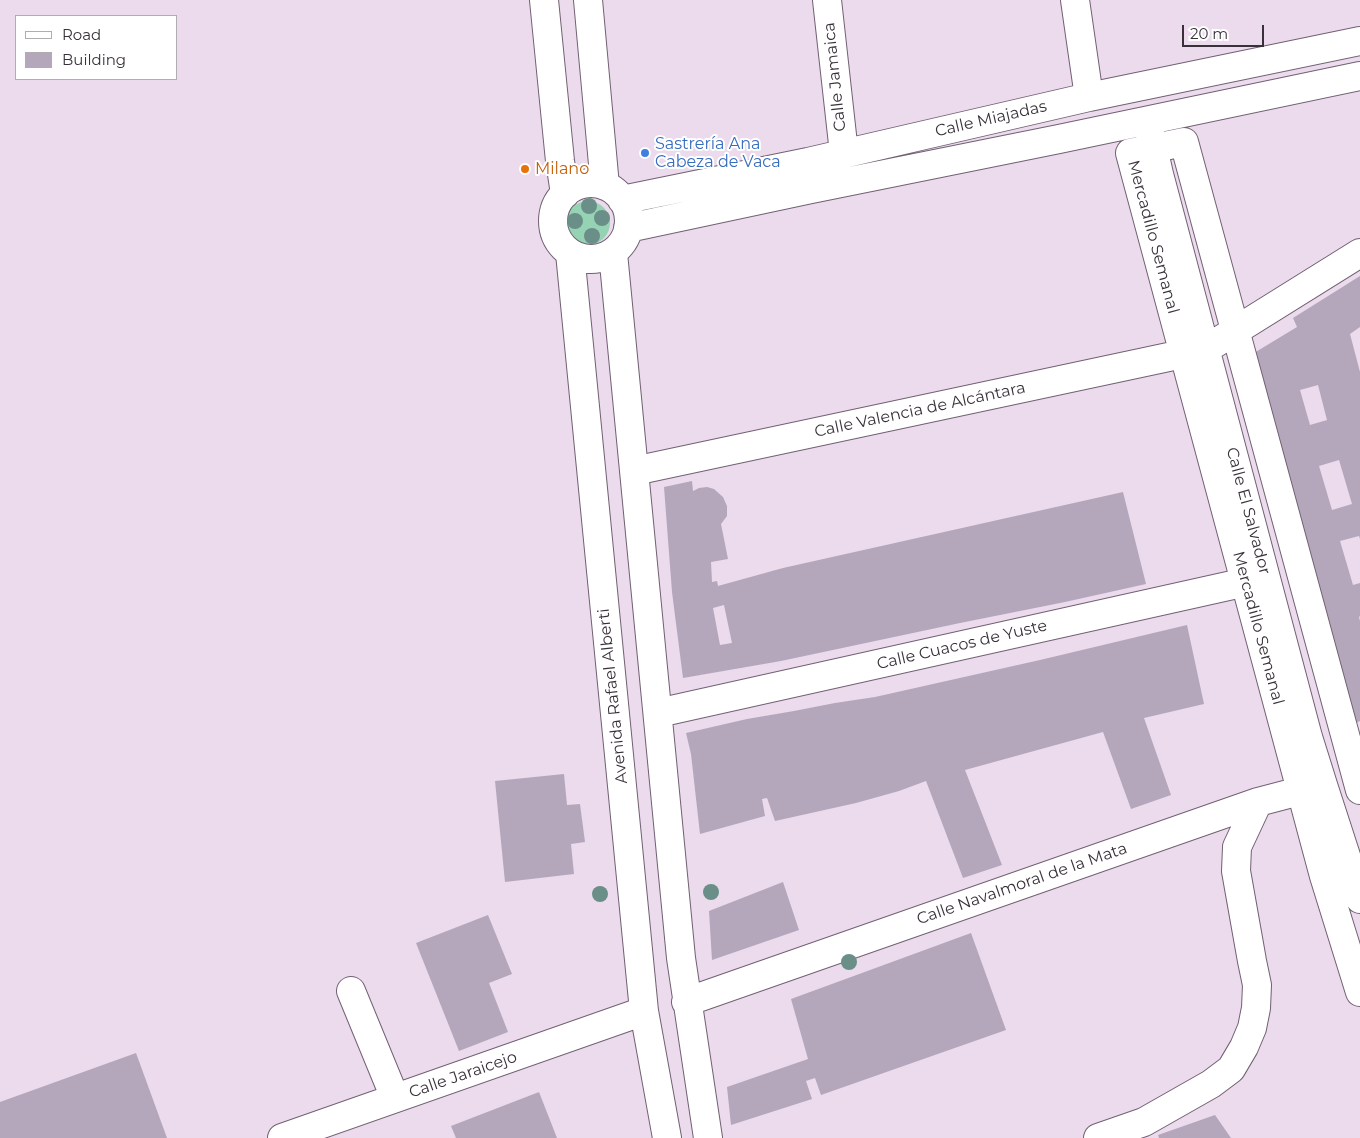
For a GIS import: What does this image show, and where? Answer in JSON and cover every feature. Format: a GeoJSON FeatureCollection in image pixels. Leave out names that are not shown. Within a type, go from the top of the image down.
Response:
{"type":"FeatureCollection","features":[{"type":"Feature","properties":{"kind":"street"},"geometry":{"type":"LineString","coordinates":[[544,0],[565,194]]}},
{"type":"Feature","properties":{"kind":"street"},"geometry":{"type":"LineString","coordinates":[[588,0],[614,193]]}},
{"type":"Feature","properties":{"kind":"street","name":"Calle Jamaica"},"geometry":{"type":"LineString","coordinates":[[827,0],[844,154]]}},
{"type":"Feature","properties":{"kind":"street"},"geometry":{"type":"LineString","coordinates":[[1075,0],[1089,97]]}},
{"type":"Feature","properties":{"kind":"street","name":"Calle Miajadas"},"geometry":{"type":"LineString","coordinates":[[614,193],[844,154],[1089,97],[1360,41]]}},
{"type":"Feature","properties":{"kind":"street","name":"Calle Miajadas"},"geometry":{"type":"LineString","coordinates":[[628,228],[1360,76]]}},
{"type":"Feature","properties":{"kind":"street","name":"Calle El Salvador"},"geometry":{"type":"LineString","coordinates":[[1147,121],[1161,183],[1266,578],[1312,788],[1360,899]]}},
{"type":"Feature","properties":{"kind":"street","name":"Mercadillo Semanal"},"geometry":{"type":"LineString","coordinates":[[1358,779],[1184,142],[1130,154],[1312,788],[1324,876],[1360,992]]}},
{"type":"Feature","properties":{"kind":"street"},"geometry":{"type":"LineString","coordinates":[[594,183],[614,193],[627,208],[629,218],[626,237],[620,246],[613,253],[603,258],[580,258],[570,252],[556,236],[553,224],[558,202],[573,187],[584,184],[594,183]]}},
{"type":"Feature","properties":{"kind":"street","name":"Avenida Rafael Alberti"},"geometry":{"type":"LineString","coordinates":[[570,252],[644,1011],[667,1138]]}},
{"type":"Feature","properties":{"kind":"street"},"geometry":{"type":"LineString","coordinates":[[613,253],[681,958],[686,1002],[708,1138]]}},
{"type":"Feature","properties":{"kind":"street","name":"Calle Valencia de Alcántara"},"geometry":{"type":"LineString","coordinates":[[634,471],[1206,349],[1360,253]]}},
{"type":"Feature","properties":{"kind":"street","name":"Calle Cuacos de Yuste"},"geometry":{"type":"LineString","coordinates":[[658,713],[1266,578]]}},
{"type":"Feature","properties":{"kind":"street","name":"Calle Navalmoral de la Mata"},"geometry":{"type":"LineString","coordinates":[[686,1002],[1258,802],[1312,788],[1358,779]]}},
{"type":"Feature","properties":{"kind":"street"},"geometry":{"type":"LineString","coordinates":[[1098,1138],[1136,1132],[1144,1122],[1211,1084],[1231,1069],[1244,1047],[1252,1028],[1256,1008],[1257,985],[1236,871],[1237,847],[1258,802]]}},
{"type":"Feature","properties":{"kind":"street"},"geometry":{"type":"LineString","coordinates":[[351,991],[395,1098]]}},
{"type":"Feature","properties":{"kind":"street","name":"Calle Jaraicejo"},"geometry":{"type":"LineString","coordinates":[[282,1138],[644,1011]]}},
{"type":"Feature","properties":{"kind":"green space"},"geometry":{"type":"Polygon","coordinates":[[[592,201],[604,207],[609,214],[609,232],[604,239],[597,244],[584,245],[576,242],[569,235],[566,219],[569,211],[576,204],[592,201]]]}},
{"type":"Feature","properties":{"kind":"building"},"geometry":{"type":"Polygon","coordinates":[[[1360,276],[1360,327],[1350,334],[1360,372],[1360,539],[1359,536],[1340,541],[1353,585],[1360,583],[1360,721],[1354,724],[1254,353],[1297,327],[1293,318],[1360,276]],[[1318,385],[1300,390],[1310,425],[1327,420],[1318,385]],[[1339,460],[1319,466],[1332,510],[1352,504],[1339,460]]]}},
{"type":"Feature","properties":{"kind":"building"},"geometry":{"type":"Polygon","coordinates":[[[692,481],[693,491],[707,487],[714,489],[723,497],[727,506],[727,516],[721,524],[728,559],[711,562],[712,582],[717,581],[718,586],[783,568],[1123,492],[1146,584],[781,661],[683,678],[672,592],[664,487],[692,481]],[[724,605],[713,608],[720,645],[732,643],[724,605]]]}},
{"type":"Feature","properties":{"kind":"building"},"geometry":{"type":"Polygon","coordinates":[[[1187,625],[1204,704],[1144,718],[1171,795],[1131,809],[1103,732],[965,770],[1002,865],[963,878],[926,781],[856,803],[775,821],[767,798],[762,799],[765,816],[700,834],[691,754],[686,733],[747,719],[875,697],[1187,625]]]}},
{"type":"Feature","properties":{"kind":"building"},"geometry":{"type":"Polygon","coordinates":[[[564,774],[567,805],[580,804],[585,842],[571,844],[574,874],[505,882],[495,781],[564,774]]]}},
{"type":"Feature","properties":{"kind":"building"},"geometry":{"type":"Polygon","coordinates":[[[783,882],[799,930],[712,960],[709,911],[783,882]]]}},
{"type":"Feature","properties":{"kind":"building"},"geometry":{"type":"Polygon","coordinates":[[[488,915],[512,974],[489,983],[508,1032],[459,1051],[416,943],[488,915]]]}},
{"type":"Feature","properties":{"kind":"building"},"geometry":{"type":"Polygon","coordinates":[[[971,933],[1006,1030],[821,1095],[815,1078],[806,1081],[812,1099],[731,1125],[727,1087],[808,1059],[791,999],[971,933]]]}},
{"type":"Feature","properties":{"kind":"building"},"geometry":{"type":"Polygon","coordinates":[[[136,1053],[167,1138],[0,1138],[0,1102],[136,1053]]]}},
{"type":"Feature","properties":{"kind":"building"},"geometry":{"type":"Polygon","coordinates":[[[539,1092],[557,1138],[456,1138],[451,1126],[539,1092]]]}},
{"type":"Feature","properties":{"kind":"building"},"geometry":{"type":"Polygon","coordinates":[[[1215,1115],[1231,1138],[1159,1138],[1158,1135],[1215,1115]]]}},
{"type":"Feature","properties":{"kind":"place","name":"Sastrería Ana Cabeza de Vaca"},"geometry":{"type":"Point","coordinates":[645,153]}},
{"type":"Feature","properties":{"kind":"place","name":"Milano"},"geometry":{"type":"Point","coordinates":[525,169]}}]}
